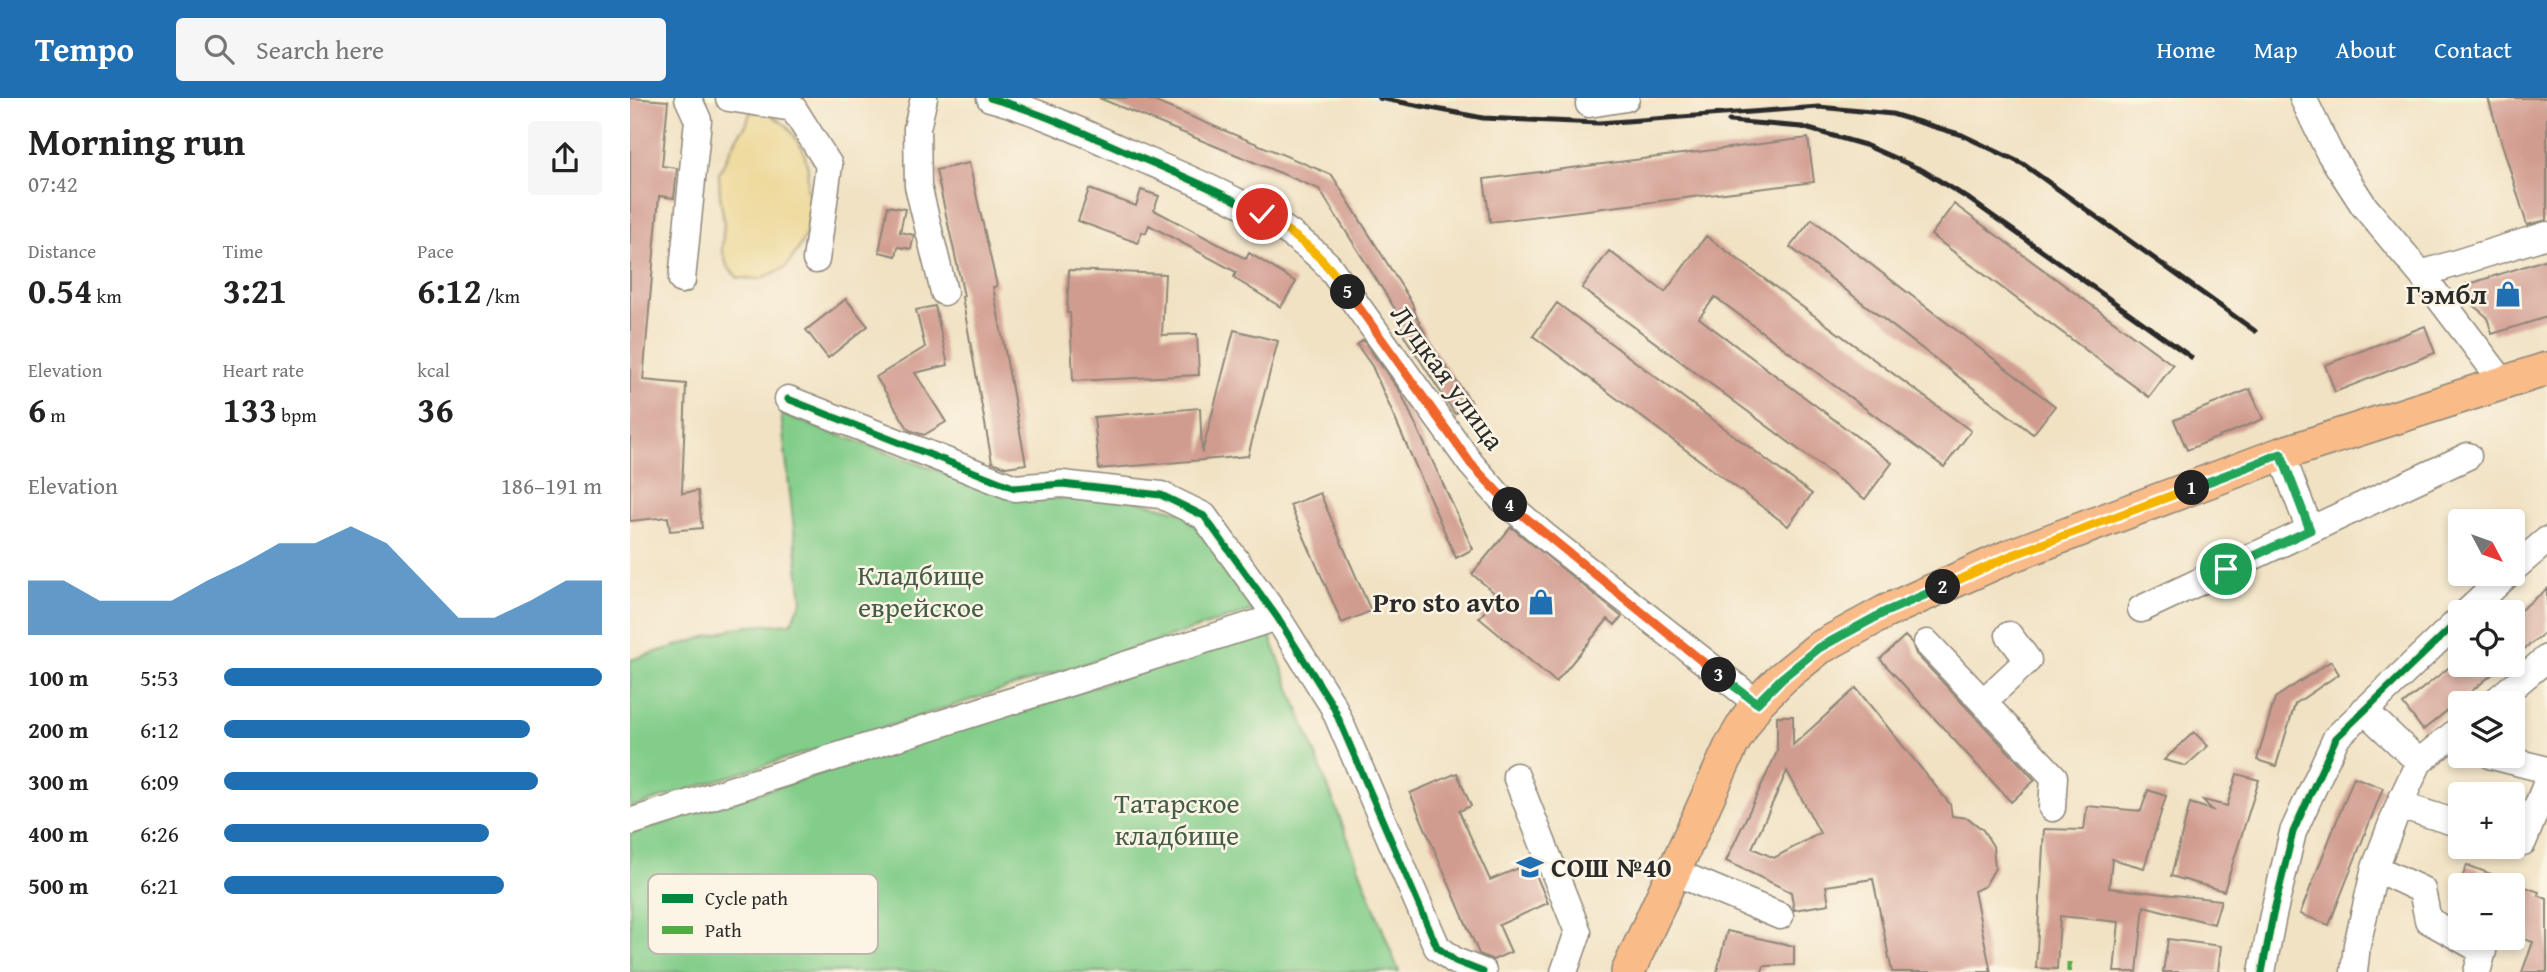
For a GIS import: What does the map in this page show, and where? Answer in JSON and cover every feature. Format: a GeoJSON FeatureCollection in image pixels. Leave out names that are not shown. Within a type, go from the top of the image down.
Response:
{"type":"FeatureCollection","features":[{"type":"Feature","properties":{"kind":"main road"},"geometry":{"type":"LineString","coordinates":[[1628,972],[1732,744],[1757,703],[1782,678],[1819,648],[1885,612],[2010,556],[2281,454],[2547,369]]}},
{"type":"Feature","properties":{"kind":"street"},"geometry":{"type":"LineString","coordinates":[[682,280],[698,120],[688,98]]}},
{"type":"Feature","properties":{"kind":"street"},"geometry":{"type":"LineString","coordinates":[[729,98],[793,108],[829,165],[816,260]]}},
{"type":"Feature","properties":{"kind":"street"},"geometry":{"type":"LineString","coordinates":[[924,98],[917,128],[918,186],[944,292]]}},
{"type":"Feature","properties":{"kind":"street","name":"Луцкая улица"},"geometry":{"type":"LineString","coordinates":[[990,98],[1061,123],[1174,172],[1262,214],[1306,243],[1328,265],[1471,464],[1500,497],[1546,537],[1757,703]]}},
{"type":"Feature","properties":{"kind":"street"},"geometry":{"type":"LineString","coordinates":[[1589,104],[1626,98]]}},
{"type":"Feature","properties":{"kind":"street"},"geometry":{"type":"LineString","coordinates":[[2303,98],[2329,152],[2364,206],[2421,274],[2502,382]]}},
{"type":"Feature","properties":{"kind":"street"},"geometry":{"type":"LineString","coordinates":[[2421,274],[2547,236]]}},
{"type":"Feature","properties":{"kind":"street"},"geometry":{"type":"LineString","coordinates":[[788,399],[1015,488],[1062,484],[1161,495],[1203,516],[1277,617],[1333,706],[1437,947],[1455,961],[1483,972]]}},
{"type":"Feature","properties":{"kind":"street"},"geometry":{"type":"LineString","coordinates":[[2281,454],[2310,530]]}},
{"type":"Feature","properties":{"kind":"street"},"geometry":{"type":"LineString","coordinates":[[2141,609],[2468,456]]}},
{"type":"Feature","properties":{"kind":"street"},"geometry":{"type":"LineString","coordinates":[[2525,559],[2547,540]]}},
{"type":"Feature","properties":{"kind":"street"},"geometry":{"type":"LineString","coordinates":[[2480,600],[2495,586]]}},
{"type":"Feature","properties":{"kind":"street"},"geometry":{"type":"LineString","coordinates":[[630,822],[1277,617]]}},
{"type":"Feature","properties":{"kind":"street"},"geometry":{"type":"LineString","coordinates":[[2262,972],[2293,832],[2336,738],[2448,630]]}},
{"type":"Feature","properties":{"kind":"street"},"geometry":{"type":"LineString","coordinates":[[1983,702],[2028,660],[2009,635]]}},
{"type":"Feature","properties":{"kind":"street"},"geometry":{"type":"LineString","coordinates":[[1927,643],[2054,776],[2052,808]]}},
{"type":"Feature","properties":{"kind":"street"},"geometry":{"type":"LineString","coordinates":[[2507,691],[2547,658]]}},
{"type":"Feature","properties":{"kind":"street"},"geometry":{"type":"LineString","coordinates":[[2364,710],[2419,762]]}},
{"type":"Feature","properties":{"kind":"street"},"geometry":{"type":"LineString","coordinates":[[2354,972],[2357,945],[2375,868],[2399,806],[2419,762],[2448,744]]}},
{"type":"Feature","properties":{"kind":"street"},"geometry":{"type":"LineString","coordinates":[[2525,764],[2547,770]]}},
{"type":"Feature","properties":{"kind":"street"},"geometry":{"type":"LineString","coordinates":[[1516,776],[1578,932],[1564,972]]}},
{"type":"Feature","properties":{"kind":"street"},"geometry":{"type":"LineString","coordinates":[[2525,837],[2547,782]]}},
{"type":"Feature","properties":{"kind":"street"},"geometry":{"type":"LineString","coordinates":[[2399,806],[2448,820]]}},
{"type":"Feature","properties":{"kind":"street"},"geometry":{"type":"LineString","coordinates":[[2375,868],[2422,890],[2428,920],[2483,951],[2477,972]]}},
{"type":"Feature","properties":{"kind":"street"},"geometry":{"type":"LineString","coordinates":[[1672,871],[1780,916]]}},
{"type":"Feature","properties":{"kind":"green space","name":"Кладбище еврейское"},"geometry":{"type":"Polygon","coordinates":[[[781,414],[1014,498],[1129,499],[1183,512],[1264,607],[630,808],[630,660],[739,627],[791,623],[802,601],[781,414]]]}},
{"type":"Feature","properties":{"kind":"green space","name":"Татарское кладбище"},"geometry":{"type":"Polygon","coordinates":[[[1268,631],[1399,972],[630,972],[630,834],[1268,631]]]}},
{"type":"Feature","properties":{"kind":"sand"},"geometry":{"type":"Polygon","coordinates":[[[751,110],[767,112],[787,126],[803,149],[808,168],[807,188],[811,206],[807,232],[798,250],[785,268],[760,279],[738,278],[727,266],[722,249],[724,222],[719,173],[746,125],[751,110]]]}},
{"type":"Feature","properties":{"kind":"building"},"geometry":{"type":"Polygon","coordinates":[[[630,98],[668,101],[662,166],[677,168],[674,198],[659,196],[643,380],[686,384],[682,493],[698,491],[702,528],[670,531],[668,517],[630,521],[630,98]]]}},
{"type":"Feature","properties":{"kind":"building"},"geometry":{"type":"Polygon","coordinates":[[[1099,98],[1146,98],[1332,175],[1412,303],[1433,348],[1471,402],[1455,414],[1405,337],[1395,309],[1319,189],[1099,98]]]}},
{"type":"Feature","properties":{"kind":"building","name":"Гэмбл"},"geometry":{"type":"Polygon","coordinates":[[[2488,98],[2547,98],[2547,220],[2527,225],[2488,98]]]}},
{"type":"Feature","properties":{"kind":"building"},"geometry":{"type":"Polygon","coordinates":[[[1808,138],[1814,182],[1490,222],[1484,179],[1808,138]]]}},
{"type":"Feature","properties":{"kind":"building"},"geometry":{"type":"Polygon","coordinates":[[[969,163],[997,286],[993,287],[1026,464],[1006,467],[992,462],[962,297],[964,296],[936,170],[969,163]]]}},
{"type":"Feature","properties":{"kind":"building"},"geometry":{"type":"Polygon","coordinates":[[[1089,189],[1136,206],[1141,190],[1159,196],[1154,210],[1246,259],[1249,253],[1296,282],[1281,307],[1237,280],[1234,277],[1236,272],[1149,225],[1146,233],[1142,232],[1138,243],[1078,221],[1089,189]]]}},
{"type":"Feature","properties":{"kind":"building"},"geometry":{"type":"Polygon","coordinates":[[[1954,204],[2173,365],[2149,397],[1931,235],[1954,204]]]}},
{"type":"Feature","properties":{"kind":"building"},"geometry":{"type":"Polygon","coordinates":[[[888,206],[905,209],[900,232],[914,235],[911,249],[898,247],[896,256],[879,252],[888,206]]]}},
{"type":"Feature","properties":{"kind":"building"},"geometry":{"type":"Polygon","coordinates":[[[1812,219],[2055,406],[2033,434],[1790,247],[1812,219]]]}},
{"type":"Feature","properties":{"kind":"building"},"geometry":{"type":"Polygon","coordinates":[[[1706,236],[1971,431],[1944,467],[1715,297],[1699,318],[1892,463],[1865,499],[1582,288],[1609,251],[1665,292],[1706,236]]]}},
{"type":"Feature","properties":{"kind":"building","name":"Гэмбл"},"geometry":{"type":"Polygon","coordinates":[[[2547,259],[2547,317],[2492,334],[2487,317],[2471,303],[2466,285],[2547,259]]]}},
{"type":"Feature","properties":{"kind":"building"},"geometry":{"type":"Polygon","coordinates":[[[1069,270],[1165,274],[1162,335],[1197,334],[1199,375],[1073,381],[1070,313],[1067,313],[1069,270]]]}},
{"type":"Feature","properties":{"kind":"building"},"geometry":{"type":"Polygon","coordinates":[[[846,299],[868,326],[828,358],[806,330],[846,299]]]}},
{"type":"Feature","properties":{"kind":"building"},"geometry":{"type":"Polygon","coordinates":[[[1557,303],[1812,494],[1788,526],[1533,336],[1557,303]]]}},
{"type":"Feature","properties":{"kind":"building"},"geometry":{"type":"Polygon","coordinates":[[[935,306],[948,365],[915,373],[946,422],[924,435],[909,430],[876,377],[925,347],[916,310],[935,306]]]}},
{"type":"Feature","properties":{"kind":"building"},"geometry":{"type":"Polygon","coordinates":[[[2425,326],[2435,353],[2335,392],[2325,365],[2425,326]]]}},
{"type":"Feature","properties":{"kind":"building"},"geometry":{"type":"Polygon","coordinates":[[[1234,330],[1278,341],[1248,456],[1099,469],[1094,417],[1200,408],[1202,453],[1234,330]]]}},
{"type":"Feature","properties":{"kind":"building"},"geometry":{"type":"Polygon","coordinates":[[[1363,340],[1401,393],[1473,549],[1456,558],[1372,366],[1357,345],[1363,340]]]}},
{"type":"Feature","properties":{"kind":"building"},"geometry":{"type":"Polygon","coordinates":[[[2250,389],[2263,419],[2187,450],[2174,420],[2250,389]]]}},
{"type":"Feature","properties":{"kind":"building"},"geometry":{"type":"Polygon","coordinates":[[[1320,493],[1371,611],[1342,623],[1290,505],[1320,493]]]}},
{"type":"Feature","properties":{"kind":"building"},"geometry":{"type":"Polygon","coordinates":[[[1511,527],[1622,617],[1615,625],[1608,619],[1556,682],[1479,618],[1498,596],[1472,574],[1511,527]]]}},
{"type":"Feature","properties":{"kind":"building"},"geometry":{"type":"Polygon","coordinates":[[[2547,589],[2547,631],[2525,648],[2525,606],[2547,589]]]}},
{"type":"Feature","properties":{"kind":"building"},"geometry":{"type":"Polygon","coordinates":[[[1905,636],[1912,643],[1916,654],[2035,780],[2011,802],[1880,659],[1905,636]]]}},
{"type":"Feature","properties":{"kind":"building"},"geometry":{"type":"Polygon","coordinates":[[[2331,661],[2339,674],[2295,704],[2276,766],[2257,760],[2275,698],[2331,661]]]}},
{"type":"Feature","properties":{"kind":"building"},"geometry":{"type":"Polygon","coordinates":[[[2448,668],[2448,677],[2489,677],[2472,691],[2448,691],[2448,710],[2423,730],[2403,704],[2448,668]]]}},
{"type":"Feature","properties":{"kind":"building"},"geometry":{"type":"Polygon","coordinates":[[[1856,688],[1950,804],[1952,816],[1968,818],[1983,830],[1993,846],[1995,868],[1985,886],[1974,891],[1991,972],[1892,972],[1873,879],[1826,886],[1829,904],[1794,910],[1791,892],[1726,861],[1777,752],[1777,716],[1793,716],[1793,745],[1856,688]],[[1787,771],[1752,848],[1774,858],[1820,833],[1787,771]]]}},
{"type":"Feature","properties":{"kind":"building"},"geometry":{"type":"Polygon","coordinates":[[[2194,732],[2208,746],[2186,766],[2164,760],[2194,732]]]}},
{"type":"Feature","properties":{"kind":"building"},"geometry":{"type":"Polygon","coordinates":[[[1457,773],[1471,806],[1459,811],[1490,880],[1531,863],[1548,903],[1499,925],[1511,952],[1493,960],[1479,954],[1410,793],[1457,773]]]}},
{"type":"Feature","properties":{"kind":"building"},"geometry":{"type":"Polygon","coordinates":[[[2237,774],[2259,780],[2224,891],[2171,876],[2190,803],[2212,810],[2203,800],[2227,806],[2237,774]]]}},
{"type":"Feature","properties":{"kind":"building"},"geometry":{"type":"Polygon","coordinates":[[[2354,777],[2383,788],[2329,925],[2300,914],[2354,777]]]}},
{"type":"Feature","properties":{"kind":"building"},"geometry":{"type":"Polygon","coordinates":[[[2148,790],[2166,796],[2144,868],[2112,859],[2109,888],[2221,900],[2214,924],[2144,906],[2137,972],[2114,972],[2119,922],[2060,916],[2057,969],[2036,968],[2044,829],[2084,830],[2087,806],[2141,811],[2148,790]]]}},
{"type":"Feature","properties":{"kind":"building"},"geometry":{"type":"Polygon","coordinates":[[[2467,865],[2488,873],[2464,873],[2467,865]]]}},
{"type":"Feature","properties":{"kind":"building"},"geometry":{"type":"Polygon","coordinates":[[[2525,887],[2539,892],[2538,895],[2547,899],[2547,972],[2522,972],[2533,942],[2525,939],[2525,887]]]}},
{"type":"Feature","properties":{"kind":"building"},"geometry":{"type":"Polygon","coordinates":[[[1727,931],[1794,946],[1794,965],[1764,966],[1762,972],[1717,972],[1727,931]]]}},
{"type":"Feature","properties":{"kind":"building"},"geometry":{"type":"Polygon","coordinates":[[[2168,939],[2221,946],[2218,972],[2163,972],[2168,939]]]}},
{"type":"Feature","properties":{"kind":"railway"},"geometry":{"type":"LineString","coordinates":[[1379,98],[1483,118],[1599,123],[1819,107],[1892,114],[1962,135],[2023,164],[2255,331]]}},
{"type":"Feature","properties":{"kind":"railway"},"geometry":{"type":"LineString","coordinates":[[1729,121],[1802,127],[1865,145],[1922,170],[1969,199],[2191,357]]}},
{"type":"Feature","properties":{"kind":"marked path"},"geometry":{"type":"LineString","coordinates":[[2069,962],[2069,972]]}},
{"type":"Feature","properties":{"kind":"cycle path"},"geometry":{"type":"LineString","coordinates":[[990,98],[1061,123],[1208,187],[1259,214],[1307,246],[1328,265],[1471,464],[1500,497],[1546,537],[1757,703]]}},
{"type":"Feature","properties":{"kind":"cycle path"},"geometry":{"type":"LineString","coordinates":[[788,399],[1015,488],[1062,484],[1161,495],[1204,516],[1277,617],[1333,706],[1437,947],[1455,961],[1483,972]]}},
{"type":"Feature","properties":{"kind":"cycle path"},"geometry":{"type":"LineString","coordinates":[[2262,972],[2293,832],[2336,738],[2448,631]]}},
{"type":"Feature","properties":{"kind":"place","name":"Гэмбл"},"geometry":{"type":"Point","coordinates":[2508,294]}},
{"type":"Feature","properties":{"kind":"place","name":"Pro sto avto"},"geometry":{"type":"Point","coordinates":[1541,602]}},
{"type":"Feature","properties":{"kind":"place","name":"СОШ №40"},"geometry":{"type":"Point","coordinates":[1530,867]}},
{"type":"Feature","properties":{"kind":"route"},"geometry":{"type":"LineString","coordinates":[[1262,214],[1306,243],[1328,265],[1471,464],[1500,497],[1546,537],[1757,703],[1782,678],[1819,648],[1885,612],[2010,556],[2281,454],[2310,530],[2226,569]]}}]}
